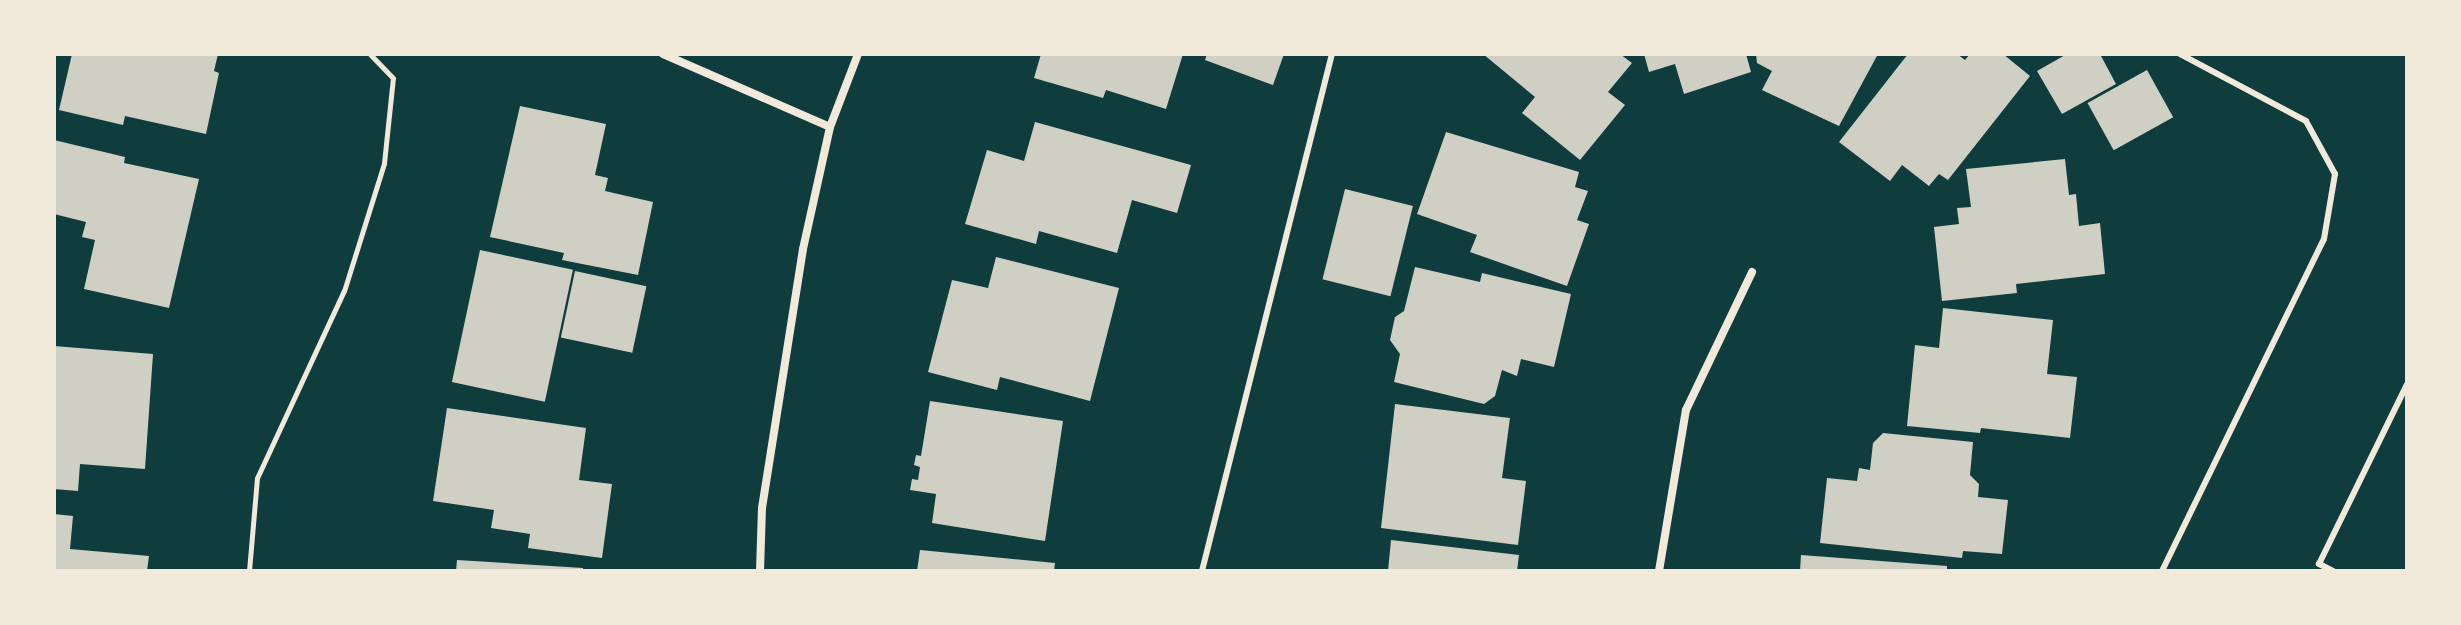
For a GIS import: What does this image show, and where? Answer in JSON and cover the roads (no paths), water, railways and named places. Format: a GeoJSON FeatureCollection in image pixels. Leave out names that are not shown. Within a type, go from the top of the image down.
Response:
{"type":"FeatureCollection","features":[{"type":"Feature","properties":{"kind":"street"},"geometry":{"type":"LineString","coordinates":[[663,54],[830,127]]}},
{"type":"Feature","properties":{"kind":"street"},"geometry":{"type":"LineString","coordinates":[[760,571],[762,508],[803,249],[830,127],[858,54]]}},
{"type":"Feature","properties":{"kind":"street"},"geometry":{"type":"LineString","coordinates":[[1659,571],[1686,410],[1752,272]]}},
{"type":"Feature","properties":{"kind":"lane"},"geometry":{"type":"LineString","coordinates":[[1202,571],[1332,54]]}},
{"type":"Feature","properties":{"kind":"lane"},"geometry":{"type":"LineString","coordinates":[[2162,571],[2324,239],[2335,174],[2306,121],[2180,54]]}},
{"type":"Feature","properties":{"kind":"lane"},"geometry":{"type":"LineString","coordinates":[[2333,571],[2319,564],[2407,384]]}}]}
